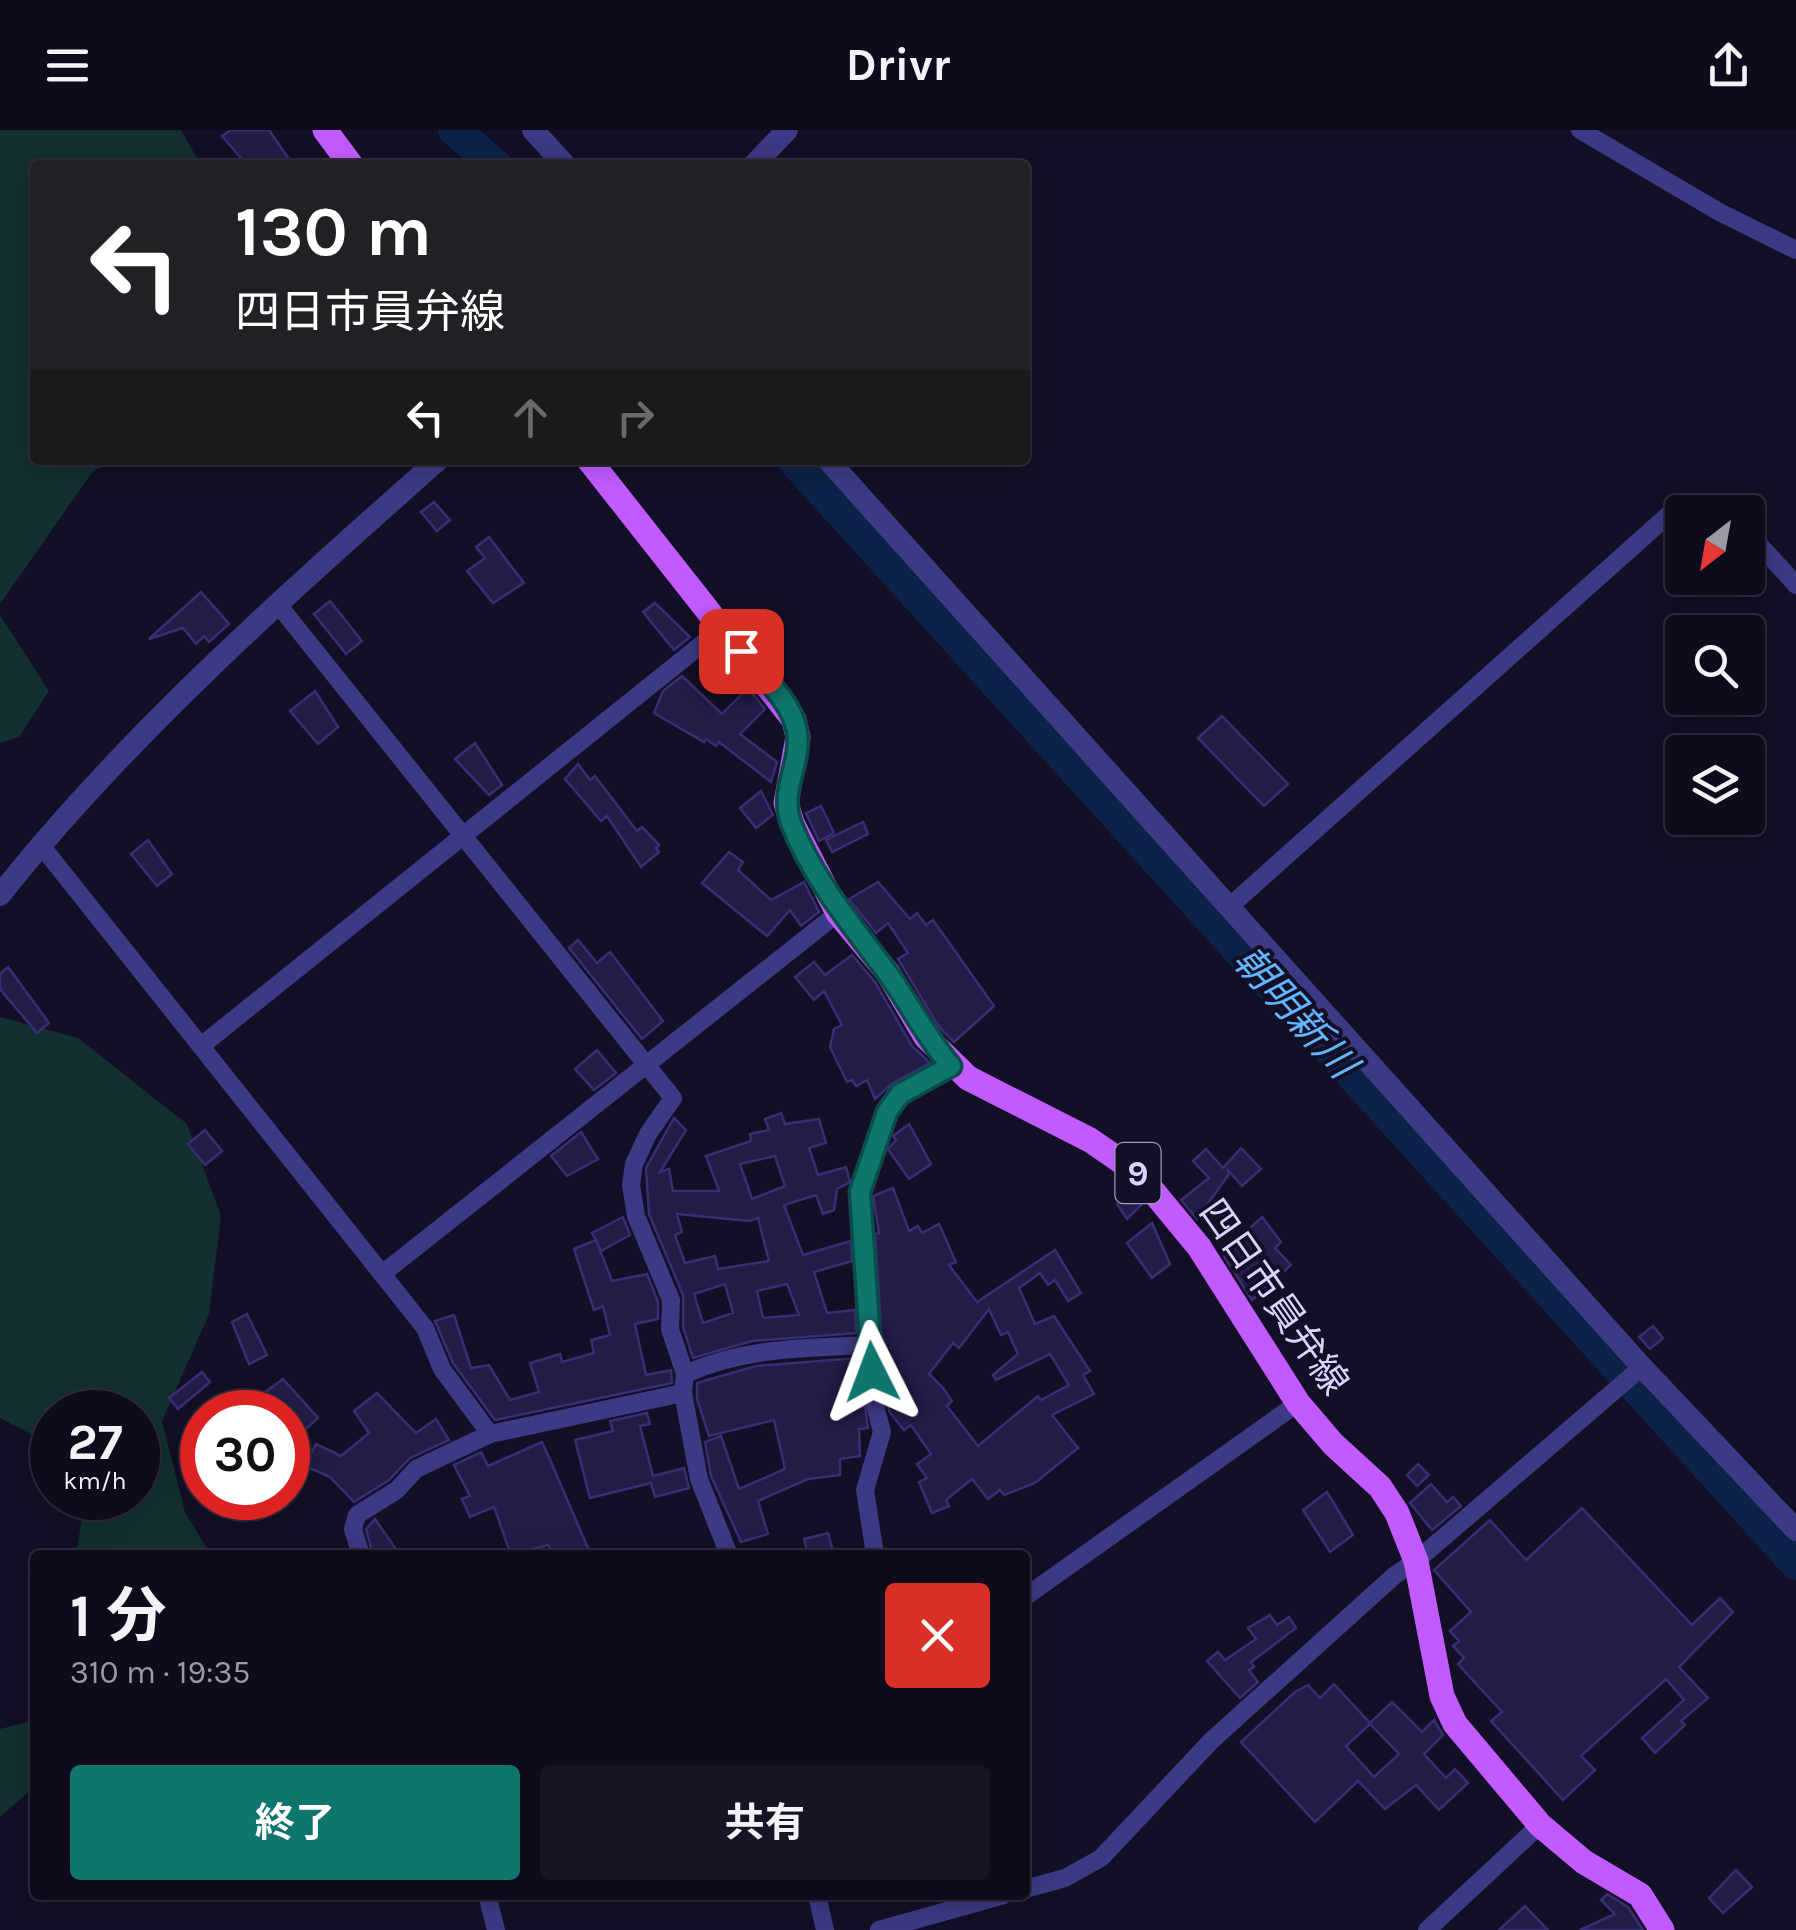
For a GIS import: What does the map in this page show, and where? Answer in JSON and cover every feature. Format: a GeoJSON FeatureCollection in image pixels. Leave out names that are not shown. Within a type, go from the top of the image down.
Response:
{"type":"FeatureCollection","features":[{"type":"Feature","properties":{"kind":"main road"},"geometry":{"type":"LineString","coordinates":[[325,130],[346,160]]}},
{"type":"Feature","properties":{"kind":"main road","name":"四日市員弁線"},"geometry":{"type":"LineString","coordinates":[[592,465],[794,720],[798,737],[786,803],[792,824],[838,912],[888,973],[926,1036],[951,1066],[1090,1140],[1138,1173],[1199,1247],[1298,1403],[1333,1444],[1380,1487],[1397,1513],[1416,1562],[1442,1696],[1455,1724],[1540,1825],[1584,1862],[1640,1895],[1662,1930]]}},
{"type":"Feature","properties":{"kind":"street"},"geometry":{"type":"LineString","coordinates":[[533,130],[561,160]]}},
{"type":"Feature","properties":{"kind":"street"},"geometry":{"type":"LineString","coordinates":[[759,160],[787,130]]}},
{"type":"Feature","properties":{"kind":"street"},"geometry":{"type":"LineString","coordinates":[[1580,130],[1721,213],[1796,250]]}},
{"type":"Feature","properties":{"kind":"street"},"geometry":{"type":"LineString","coordinates":[[0,895],[40,844],[142,734],[433,465]]}},
{"type":"Feature","properties":{"kind":"street"},"geometry":{"type":"LineString","coordinates":[[832,465],[1229,907],[1633,1374],[1796,1530]]}},
{"type":"Feature","properties":{"kind":"street"},"geometry":{"type":"LineString","coordinates":[[1229,907],[1665,517]]}},
{"type":"Feature","properties":{"kind":"street"},"geometry":{"type":"LineString","coordinates":[[1765,551],[1796,585]]}},
{"type":"Feature","properties":{"kind":"street"},"geometry":{"type":"LineString","coordinates":[[280,607],[673,1098],[648,1134],[634,1164],[631,1185],[636,1216],[671,1300],[670,1328],[684,1383],[699,1479],[726,1550]]}},
{"type":"Feature","properties":{"kind":"street"},"geometry":{"type":"LineString","coordinates":[[202,1046],[722,628]]}},
{"type":"Feature","properties":{"kind":"street"},"geometry":{"type":"LineString","coordinates":[[40,844],[426,1328],[442,1369],[490,1434]]}},
{"type":"Feature","properties":{"kind":"street"},"geometry":{"type":"LineString","coordinates":[[382,1274],[838,912]]}},
{"type":"Feature","properties":{"kind":"street"},"geometry":{"type":"LineString","coordinates":[[874,1550],[865,1490],[882,1432],[873,1398],[860,1192],[887,1112],[900,1094],[951,1066]]}},
{"type":"Feature","properties":{"kind":"street"},"geometry":{"type":"LineString","coordinates":[[359,1550],[353,1529],[357,1515],[397,1490],[416,1469],[490,1434],[684,1383],[724,1356],[872,1345]]}},
{"type":"Feature","properties":{"kind":"street"},"geometry":{"type":"LineString","coordinates":[[1030,1888],[1065,1878],[1100,1858],[1211,1742],[1395,1574],[1416,1562],[1633,1374]]}},
{"type":"Feature","properties":{"kind":"street"},"geometry":{"type":"LineString","coordinates":[[1030,1593],[1298,1403]]}},
{"type":"Feature","properties":{"kind":"street"},"geometry":{"type":"LineString","coordinates":[[1427,1930],[1540,1825]]}},
{"type":"Feature","properties":{"kind":"street"},"geometry":{"type":"LineString","coordinates":[[489,1900],[496,1930]]}},
{"type":"Feature","properties":{"kind":"street"},"geometry":{"type":"LineString","coordinates":[[817,1900],[825,1930]]}},
{"type":"Feature","properties":{"kind":"street"},"geometry":{"type":"LineString","coordinates":[[879,1930],[986,1900]]}},
{"type":"Feature","properties":{"kind":"green space"},"geometry":{"type":"Polygon","coordinates":[[[0,130],[181,130],[198,160],[30,160],[30,465],[107,465],[93,471],[0,604],[0,130]]]}},
{"type":"Feature","properties":{"kind":"green space"},"geometry":{"type":"Polygon","coordinates":[[[0,615],[49,691],[19,737],[0,743],[0,615]]]}},
{"type":"Feature","properties":{"kind":"green space"},"geometry":{"type":"Polygon","coordinates":[[[0,1017],[78,1038],[187,1124],[221,1216],[209,1314],[162,1421],[180,1492],[180,1520],[190,1520],[208,1550],[77,1550],[82,1520],[160,1520],[160,1390],[30,1390],[30,1434],[0,1418],[0,1017]]]}},
{"type":"Feature","properties":{"kind":"green space"},"geometry":{"type":"Polygon","coordinates":[[[30,1721],[30,1790],[0,1817],[0,1729],[30,1721]]]}},
{"type":"Feature","properties":{"kind":"building"},"geometry":{"type":"Polygon","coordinates":[[[231,130],[269,130],[290,160],[243,160],[222,136],[231,130]]]}},
{"type":"Feature","properties":{"kind":"building"},"geometry":{"type":"Polygon","coordinates":[[[434,502],[450,520],[437,531],[421,512],[434,502]]]}},
{"type":"Feature","properties":{"kind":"building"},"geometry":{"type":"Polygon","coordinates":[[[489,537],[524,583],[493,603],[467,571],[485,558],[476,547],[489,537]]]}},
{"type":"Feature","properties":{"kind":"building"},"geometry":{"type":"Polygon","coordinates":[[[201,592],[229,624],[209,642],[204,636],[196,644],[183,628],[149,639],[201,592]]]}},
{"type":"Feature","properties":{"kind":"building"},"geometry":{"type":"Polygon","coordinates":[[[330,601],[362,641],[346,654],[314,614],[330,601]]]}},
{"type":"Feature","properties":{"kind":"building"},"geometry":{"type":"Polygon","coordinates":[[[655,603],[690,637],[674,650],[643,612],[655,603]]]}},
{"type":"Feature","properties":{"kind":"building"},"geometry":{"type":"Polygon","coordinates":[[[682,676],[722,714],[748,688],[765,709],[740,734],[777,762],[771,782],[719,742],[716,746],[706,739],[704,742],[654,713],[663,691],[682,676]]]}},
{"type":"Feature","properties":{"kind":"building"},"geometry":{"type":"Polygon","coordinates":[[[315,691],[338,727],[318,744],[290,711],[315,691]]]}},
{"type":"Feature","properties":{"kind":"building"},"geometry":{"type":"Polygon","coordinates":[[[1222,716],[1288,784],[1264,806],[1198,738],[1222,716]]]}},
{"type":"Feature","properties":{"kind":"building"},"geometry":{"type":"Polygon","coordinates":[[[475,743],[502,785],[489,795],[455,759],[475,743]]]}},
{"type":"Feature","properties":{"kind":"building"},"geometry":{"type":"Polygon","coordinates":[[[578,764],[590,780],[595,776],[637,831],[642,827],[659,845],[659,852],[641,867],[607,816],[601,821],[565,779],[578,764]]]}},
{"type":"Feature","properties":{"kind":"building"},"geometry":{"type":"Polygon","coordinates":[[[761,791],[773,815],[756,828],[740,808],[761,791]]]}},
{"type":"Feature","properties":{"kind":"building"},"geometry":{"type":"Polygon","coordinates":[[[821,806],[834,833],[819,841],[806,813],[821,806]]]}},
{"type":"Feature","properties":{"kind":"building"},"geometry":{"type":"Polygon","coordinates":[[[863,822],[868,834],[832,852],[826,840],[863,822]]]}},
{"type":"Feature","properties":{"kind":"building"},"geometry":{"type":"Polygon","coordinates":[[[148,840],[172,874],[157,886],[131,854],[148,840]]]}},
{"type":"Feature","properties":{"kind":"building"},"geometry":{"type":"Polygon","coordinates":[[[729,852],[743,862],[738,870],[771,900],[804,882],[819,912],[801,926],[790,910],[767,936],[702,883],[729,852]]]}},
{"type":"Feature","properties":{"kind":"building"},"geometry":{"type":"Polygon","coordinates":[[[878,882],[910,919],[917,913],[926,925],[933,920],[994,1006],[954,1042],[939,1027],[898,959],[908,953],[888,923],[876,933],[849,899],[878,882]]]}},
{"type":"Feature","properties":{"kind":"building"},"geometry":{"type":"Polygon","coordinates":[[[578,940],[597,963],[610,952],[663,1021],[642,1039],[569,948],[578,940]]]}},
{"type":"Feature","properties":{"kind":"building"},"geometry":{"type":"Polygon","coordinates":[[[852,955],[875,982],[912,1046],[930,1063],[893,1083],[875,1099],[867,1080],[856,1086],[852,1080],[847,1082],[830,1047],[834,1029],[842,1025],[824,991],[814,1000],[795,977],[814,962],[825,975],[852,955]]]}},
{"type":"Feature","properties":{"kind":"building"},"geometry":{"type":"Polygon","coordinates":[[[8,967],[49,1023],[37,1033],[0,989],[0,974],[8,967]]]}},
{"type":"Feature","properties":{"kind":"building"},"geometry":{"type":"Polygon","coordinates":[[[597,1050],[616,1073],[594,1090],[575,1069],[597,1050]]]}},
{"type":"Feature","properties":{"kind":"building"},"geometry":{"type":"Polygon","coordinates":[[[781,1113],[785,1124],[819,1119],[826,1143],[809,1148],[818,1175],[846,1167],[850,1182],[837,1189],[834,1210],[823,1214],[816,1195],[784,1205],[803,1255],[851,1241],[852,1261],[814,1272],[827,1313],[855,1310],[856,1333],[752,1341],[693,1358],[683,1327],[683,1295],[649,1214],[646,1168],[674,1118],[686,1130],[660,1172],[669,1169],[673,1191],[719,1191],[706,1156],[751,1141],[750,1134],[769,1130],[765,1119],[781,1113]],[[775,1156],[740,1164],[752,1199],[785,1186],[775,1156]],[[677,1214],[682,1232],[675,1235],[685,1263],[715,1256],[718,1269],[769,1261],[758,1218],[749,1221],[677,1214]],[[725,1284],[694,1294],[703,1323],[733,1313],[725,1284]],[[787,1284],[757,1291],[763,1318],[799,1315],[787,1284]]]}},
{"type":"Feature","properties":{"kind":"building"},"geometry":{"type":"Polygon","coordinates":[[[909,1124],[931,1164],[909,1179],[888,1149],[896,1140],[893,1136],[909,1124]]]}},
{"type":"Feature","properties":{"kind":"building"},"geometry":{"type":"Polygon","coordinates":[[[205,1130],[222,1151],[205,1165],[188,1144],[205,1130]]]}},
{"type":"Feature","properties":{"kind":"building"},"geometry":{"type":"Polygon","coordinates":[[[581,1132],[598,1159],[567,1176],[551,1156],[581,1132]]]}},
{"type":"Feature","properties":{"kind":"building"},"geometry":{"type":"Polygon","coordinates":[[[1241,1148],[1261,1169],[1242,1186],[1227,1169],[1229,1174],[1197,1219],[1181,1200],[1209,1178],[1193,1161],[1206,1149],[1223,1168],[1241,1148]]]}},
{"type":"Feature","properties":{"kind":"building"},"geometry":{"type":"Polygon","coordinates":[[[893,1188],[909,1231],[918,1226],[922,1233],[939,1224],[956,1262],[949,1265],[977,1302],[1055,1250],[1081,1293],[1068,1301],[1055,1280],[1048,1285],[1040,1273],[1019,1288],[1035,1324],[1054,1316],[1090,1371],[1083,1375],[1094,1394],[1052,1415],[1078,1448],[1035,1483],[1004,1495],[1000,1490],[988,1499],[972,1479],[946,1500],[949,1506],[932,1513],[919,1482],[927,1478],[917,1464],[931,1454],[911,1425],[904,1430],[890,1413],[885,1396],[885,1386],[897,1376],[883,1358],[875,1234],[879,1233],[873,1196],[893,1188]],[[989,1309],[959,1348],[953,1343],[929,1374],[944,1389],[952,1401],[947,1406],[978,1446],[1038,1396],[1041,1400],[1069,1385],[1050,1354],[996,1380],[993,1375],[1018,1354],[1008,1332],[1001,1335],[989,1309]]]}},
{"type":"Feature","properties":{"kind":"building"},"geometry":{"type":"Polygon","coordinates":[[[1133,1193],[1142,1204],[1127,1219],[1117,1204],[1133,1193]]]}},
{"type":"Feature","properties":{"kind":"building"},"geometry":{"type":"Polygon","coordinates":[[[623,1217],[630,1235],[601,1251],[592,1233],[623,1217]]]}},
{"type":"Feature","properties":{"kind":"building"},"geometry":{"type":"Polygon","coordinates":[[[1262,1217],[1281,1242],[1275,1248],[1291,1265],[1252,1300],[1222,1253],[1262,1217]]]}},
{"type":"Feature","properties":{"kind":"building"},"geometry":{"type":"Polygon","coordinates":[[[1152,1223],[1170,1264],[1152,1278],[1127,1243],[1152,1223]]]}},
{"type":"Feature","properties":{"kind":"building"},"geometry":{"type":"Polygon","coordinates":[[[596,1240],[612,1281],[647,1274],[658,1302],[658,1319],[635,1324],[646,1375],[671,1370],[672,1383],[495,1420],[453,1363],[435,1321],[454,1315],[471,1368],[489,1365],[510,1400],[539,1392],[530,1363],[560,1354],[562,1362],[594,1353],[591,1340],[610,1335],[603,1306],[594,1310],[574,1249],[596,1240]]]}},
{"type":"Feature","properties":{"kind":"building"},"geometry":{"type":"Polygon","coordinates":[[[247,1314],[267,1355],[249,1364],[232,1322],[247,1314]]]}},
{"type":"Feature","properties":{"kind":"building"},"geometry":{"type":"Polygon","coordinates":[[[1653,1326],[1663,1338],[1650,1349],[1639,1337],[1653,1326]]]}},
{"type":"Feature","properties":{"kind":"building"},"geometry":{"type":"Polygon","coordinates":[[[858,1358],[868,1428],[859,1429],[860,1456],[840,1459],[840,1475],[808,1479],[758,1501],[768,1534],[741,1542],[711,1476],[705,1442],[721,1436],[739,1489],[785,1469],[774,1420],[709,1436],[697,1399],[697,1383],[756,1366],[858,1358]]]}},
{"type":"Feature","properties":{"kind":"building"},"geometry":{"type":"Polygon","coordinates":[[[202,1372],[210,1382],[201,1390],[180,1390],[178,1409],[169,1398],[202,1372]]]}},
{"type":"Feature","properties":{"kind":"building"},"geometry":{"type":"Polygon","coordinates":[[[283,1379],[293,1390],[268,1390],[283,1379]]]}},
{"type":"Feature","properties":{"kind":"building"},"geometry":{"type":"Polygon","coordinates":[[[377,1393],[416,1433],[436,1419],[449,1440],[410,1458],[389,1480],[354,1502],[330,1477],[310,1468],[310,1456],[316,1444],[341,1456],[369,1433],[354,1411],[377,1393]]]}},
{"type":"Feature","properties":{"kind":"building"},"geometry":{"type":"Polygon","coordinates":[[[310,1409],[318,1418],[310,1425],[310,1409]]]}},
{"type":"Feature","properties":{"kind":"building"},"geometry":{"type":"Polygon","coordinates":[[[647,1413],[650,1424],[640,1426],[653,1476],[684,1468],[689,1488],[655,1497],[651,1483],[590,1498],[575,1440],[613,1431],[610,1421],[647,1413]]]}},
{"type":"Feature","properties":{"kind":"building"},"geometry":{"type":"Polygon","coordinates":[[[542,1442],[589,1550],[552,1550],[548,1545],[509,1550],[494,1507],[470,1517],[462,1499],[470,1496],[454,1465],[481,1452],[488,1466],[542,1442]]]}},
{"type":"Feature","properties":{"kind":"building"},"geometry":{"type":"Polygon","coordinates":[[[1418,1464],[1429,1475],[1417,1486],[1407,1475],[1418,1464]]]}},
{"type":"Feature","properties":{"kind":"building"},"geometry":{"type":"Polygon","coordinates":[[[1431,1484],[1447,1502],[1453,1497],[1461,1506],[1432,1530],[1410,1503],[1431,1484]]]}},
{"type":"Feature","properties":{"kind":"building"},"geometry":{"type":"Polygon","coordinates":[[[1327,1492],[1353,1535],[1330,1552],[1303,1510],[1327,1492]]]}},
{"type":"Feature","properties":{"kind":"building"},"geometry":{"type":"Polygon","coordinates":[[[1582,1508],[1692,1625],[1720,1598],[1733,1612],[1679,1667],[1708,1698],[1681,1721],[1685,1725],[1655,1753],[1642,1738],[1684,1700],[1666,1679],[1581,1756],[1595,1770],[1563,1800],[1491,1721],[1502,1712],[1458,1664],[1464,1658],[1453,1646],[1459,1641],[1450,1631],[1471,1612],[1434,1570],[1490,1520],[1526,1560],[1582,1508]]]}},
{"type":"Feature","properties":{"kind":"building"},"geometry":{"type":"Polygon","coordinates":[[[375,1519],[397,1550],[372,1550],[366,1529],[375,1519]]]}},
{"type":"Feature","properties":{"kind":"building"},"geometry":{"type":"Polygon","coordinates":[[[828,1533],[833,1550],[807,1550],[804,1539],[828,1533]]]}},
{"type":"Feature","properties":{"kind":"building"},"geometry":{"type":"Polygon","coordinates":[[[1270,1615],[1277,1625],[1289,1617],[1296,1628],[1251,1662],[1254,1667],[1249,1670],[1258,1682],[1240,1698],[1207,1661],[1218,1652],[1225,1660],[1256,1639],[1248,1628],[1270,1615]]]}},
{"type":"Feature","properties":{"kind":"building"},"geometry":{"type":"Polygon","coordinates":[[[1334,1684],[1370,1723],[1392,1702],[1422,1732],[1434,1720],[1443,1735],[1424,1754],[1446,1778],[1455,1769],[1468,1783],[1439,1810],[1416,1785],[1385,1809],[1358,1781],[1315,1822],[1241,1742],[1295,1692],[1308,1685],[1320,1698],[1334,1684]],[[1370,1724],[1346,1746],[1374,1777],[1399,1754],[1370,1724]]]}},
{"type":"Feature","properties":{"kind":"building"},"geometry":{"type":"Polygon","coordinates":[[[1736,1870],[1752,1887],[1723,1913],[1709,1898],[1736,1870]]]}},
{"type":"Feature","properties":{"kind":"building"},"geometry":{"type":"Polygon","coordinates":[[[1607,1894],[1628,1907],[1643,1930],[1580,1930],[1615,1914],[1601,1900],[1607,1894]]]}},
{"type":"Feature","properties":{"kind":"building"},"geometry":{"type":"Polygon","coordinates":[[[1525,1906],[1548,1930],[1499,1930],[1525,1906]]]}},
{"type":"Feature","properties":{"kind":"waterway","name":"朝明新川"},"geometry":{"type":"LineString","coordinates":[[454,130],[490,160]]}},
{"type":"Feature","properties":{"kind":"waterway","name":"朝明新川"},"geometry":{"type":"LineString","coordinates":[[798,465],[1796,1564]]}},
{"type":"Feature","properties":{"kind":"route"},"geometry":{"type":"LineString","coordinates":[[741,651],[794,720],[798,737],[786,803],[792,824],[838,912],[888,973],[926,1036],[951,1066],[900,1094],[887,1112],[860,1192],[872,1372]]}}]}
